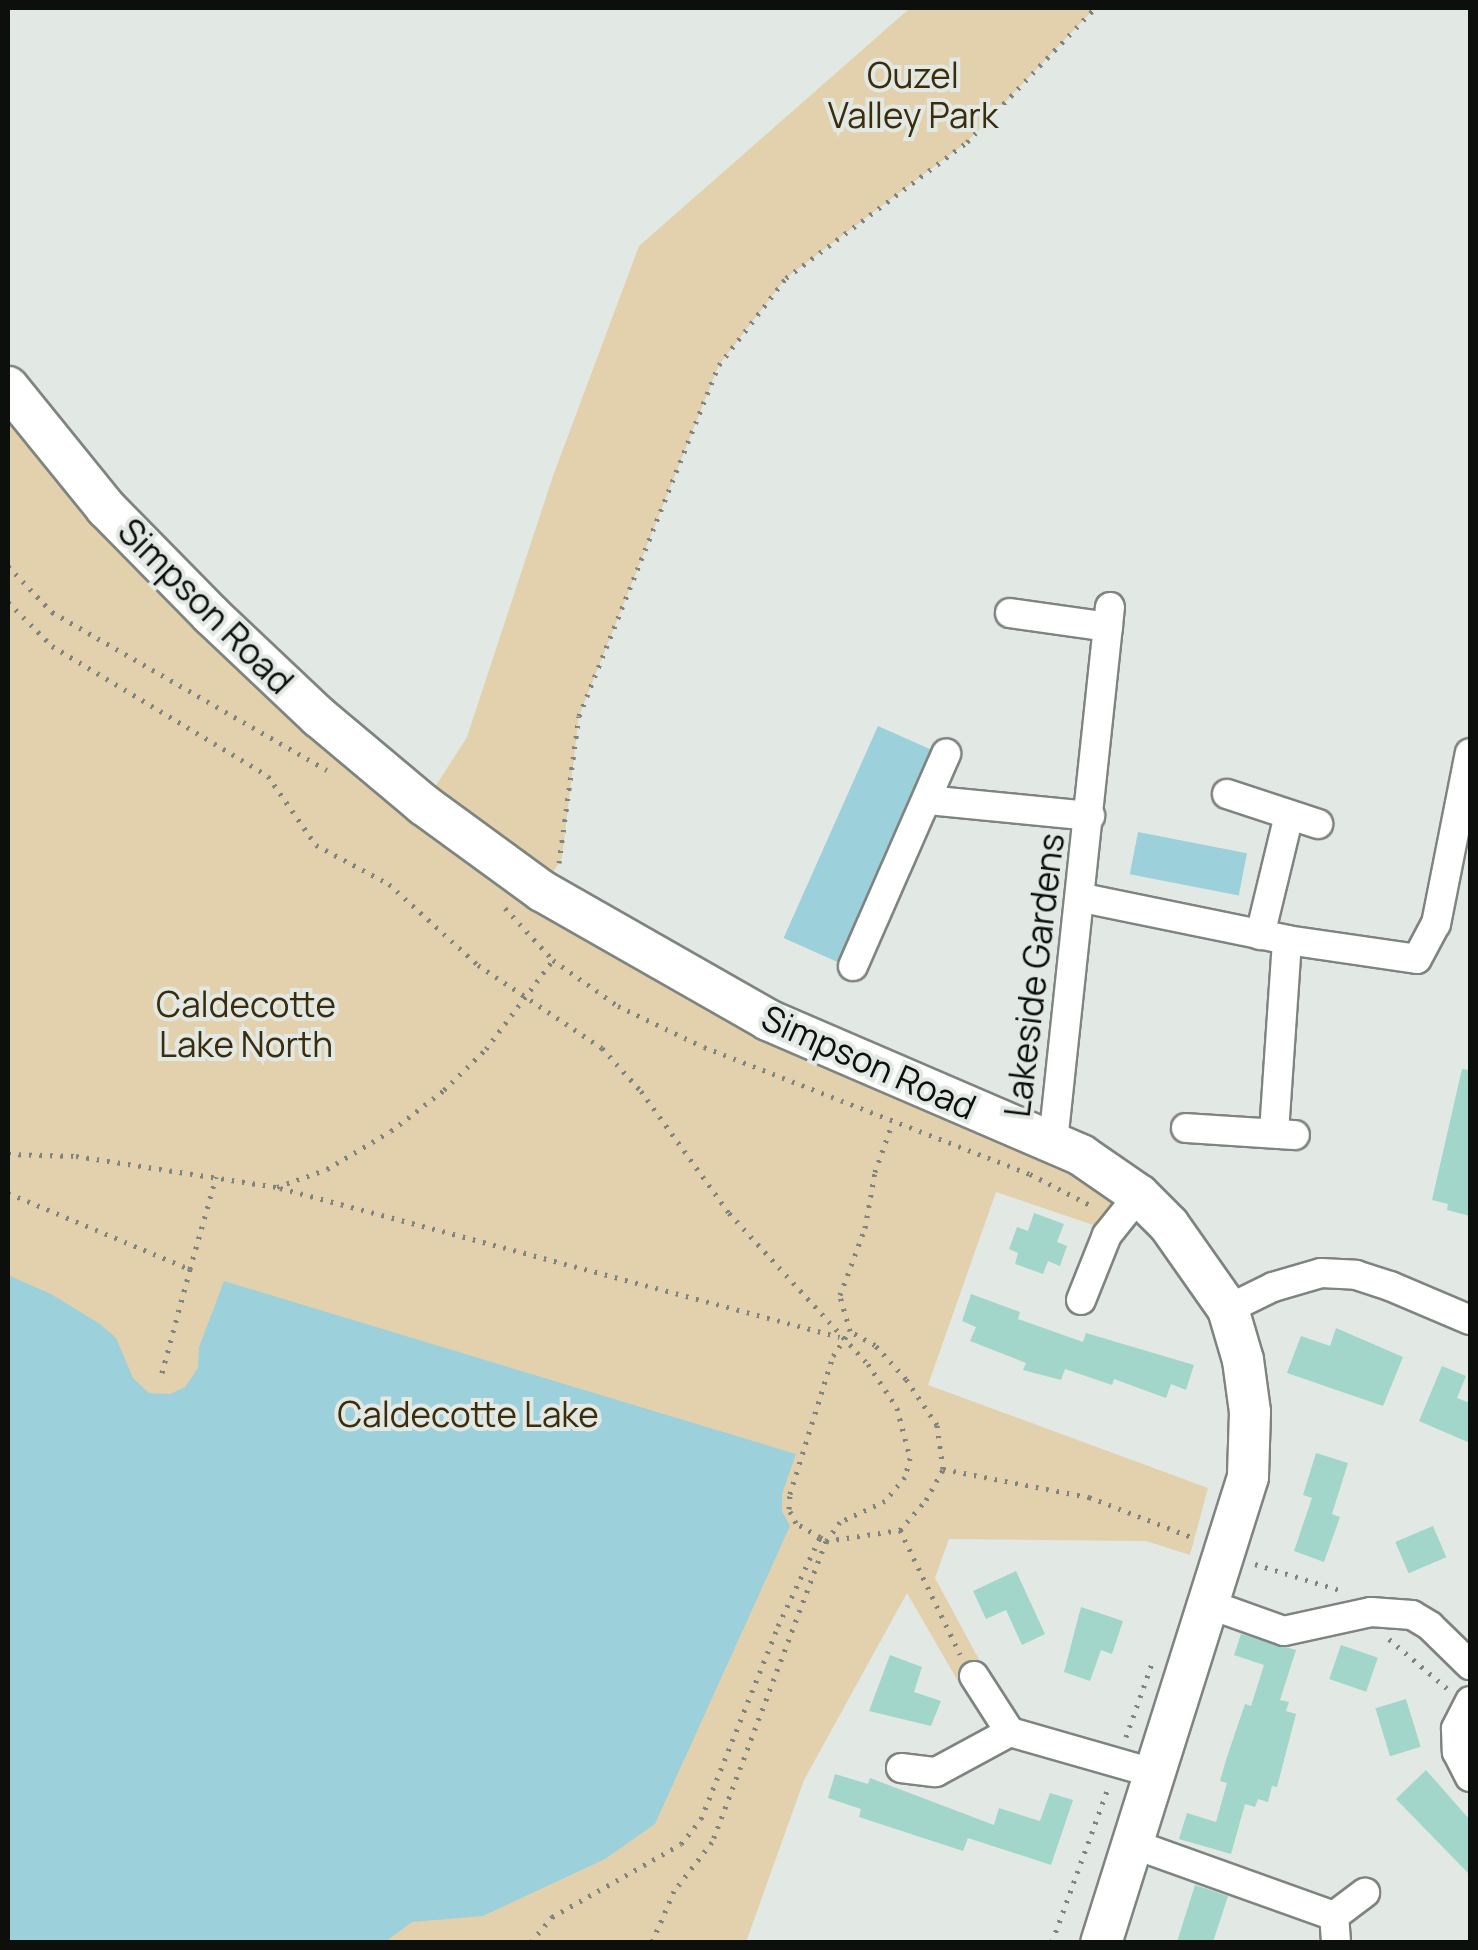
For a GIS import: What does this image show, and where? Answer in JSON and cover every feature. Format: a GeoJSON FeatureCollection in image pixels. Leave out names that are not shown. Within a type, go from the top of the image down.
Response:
{"type":"FeatureCollection","features":[{"type":"Feature","properties":{"kind":"street","name":"Simpson Road"},"geometry":{"type":"LineString","coordinates":[[8,387],[106,508],[319,716],[424,805],[542,891],[768,1020],[1081,1155],[1128,1208],[1168,1224],[1228,1309],[1243,1360],[1250,1412],[1248,1477],[1211,1605],[1101,1942]]}},
{"type":"Feature","properties":{"kind":"street","name":"Lakeside Gardens"},"geometry":{"type":"LineString","coordinates":[[1010,613],[1109,617],[1053,1142]]}},
{"type":"Feature","properties":{"kind":"street"},"geometry":{"type":"LineString","coordinates":[[1082,898],[1260,935],[1417,959],[1436,924],[1470,753]]}},
{"type":"Feature","properties":{"kind":"street"},"geometry":{"type":"LineString","coordinates":[[853,966],[946,754]]}},
{"type":"Feature","properties":{"kind":"street"},"geometry":{"type":"LineString","coordinates":[[1227,794],[1318,824]]}},
{"type":"Feature","properties":{"kind":"street","name":"Lakeside Gardens"},"geometry":{"type":"LineString","coordinates":[[927,800],[1090,816]]}},
{"type":"Feature","properties":{"kind":"street"},"geometry":{"type":"LineString","coordinates":[[1260,935],[1289,815]]}},
{"type":"Feature","properties":{"kind":"street"},"geometry":{"type":"LineString","coordinates":[[1186,1128],[1285,1134],[1288,940]]}},
{"type":"Feature","properties":{"kind":"street"},"geometry":{"type":"LineString","coordinates":[[1081,1300],[1107,1235],[1128,1208]]}},
{"type":"Feature","properties":{"kind":"street"},"geometry":{"type":"LineString","coordinates":[[1228,1309],[1273,1287],[1321,1272],[1356,1275],[1470,1320]]}},
{"type":"Feature","properties":{"kind":"street"},"geometry":{"type":"LineString","coordinates":[[1211,1605],[1284,1632],[1371,1612],[1412,1615],[1470,1665]]}},
{"type":"Feature","properties":{"kind":"street"},"geometry":{"type":"LineString","coordinates":[[974,1676],[1010,1732],[1156,1774]]}},
{"type":"Feature","properties":{"kind":"street"},"geometry":{"type":"LineString","coordinates":[[1470,1701],[1456,1728],[1458,1752],[1470,1777]]}},
{"type":"Feature","properties":{"kind":"street"},"geometry":{"type":"LineString","coordinates":[[901,1768],[936,1772],[1010,1732]]}},
{"type":"Feature","properties":{"kind":"street"},"geometry":{"type":"LineString","coordinates":[[1133,1844],[1335,1929],[1366,1893]]}},
{"type":"Feature","properties":{"kind":"path"},"geometry":{"type":"LineString","coordinates":[[542,891],[562,858],[579,716],[719,364],[786,278],[966,142],[1095,8]]}},
{"type":"Feature","properties":{"kind":"path"},"geometry":{"type":"LineString","coordinates":[[8,602],[52,646],[268,776],[316,844],[388,884],[478,965],[602,1048],[641,1091],[728,1213],[868,1364],[897,1408],[910,1458],[904,1477],[885,1500],[840,1522],[823,1539],[778,1626],[701,1819],[681,1844],[564,1910],[530,1942]]}},
{"type":"Feature","properties":{"kind":"path"},"geometry":{"type":"LineString","coordinates":[[276,1187],[327,1170],[391,1132],[486,1050],[553,960]]}},
{"type":"Feature","properties":{"kind":"path"},"geometry":{"type":"LineString","coordinates":[[850,1331],[833,1356],[788,1509],[796,1523],[823,1539],[900,1530],[926,1500],[943,1469],[937,1425],[906,1379],[874,1346],[850,1331],[840,1295],[865,1228],[875,1172],[892,1124],[1128,1208]]}},
{"type":"Feature","properties":{"kind":"path"},"geometry":{"type":"LineString","coordinates":[[8,1154],[76,1156],[276,1187],[843,1338]]}},
{"type":"Feature","properties":{"kind":"path"},"geometry":{"type":"LineString","coordinates":[[162,1373],[216,1177]]}},
{"type":"Feature","properties":{"kind":"path"},"geometry":{"type":"LineString","coordinates":[[8,1194],[190,1269]]}},
{"type":"Feature","properties":{"kind":"path"},"geometry":{"type":"LineString","coordinates":[[943,1469],[1089,1497],[1196,1538]]}},
{"type":"Feature","properties":{"kind":"path"},"geometry":{"type":"LineString","coordinates":[[1190,1555],[1200,1522]]}},
{"type":"Feature","properties":{"kind":"path"},"geometry":{"type":"LineString","coordinates":[[900,1530],[974,1676]]}},
{"type":"Feature","properties":{"kind":"path"},"geometry":{"type":"LineString","coordinates":[[652,1942],[674,1891],[712,1842],[823,1539]]}},
{"type":"Feature","properties":{"kind":"path"},"geometry":{"type":"LineString","coordinates":[[1052,1942],[1153,1660]]}},
{"type":"Feature","properties":{"kind":"green space","name":"Caldecotte Lake"},"geometry":{"type":"Polygon","coordinates":[[[910,8],[1095,8],[967,142],[786,278],[719,365],[579,716],[562,858],[542,890],[1139,1195],[1107,1235],[1096,1226],[996,1192],[928,1385],[1208,1488],[1190,1555],[1146,1541],[949,1539],[935,1578],[983,1667],[959,1683],[907,1593],[804,1780],[746,1942],[8,1942],[8,387],[424,804],[467,737],[553,476],[639,246],[910,8]]]}},
{"type":"Feature","properties":{"kind":"water"},"geometry":{"type":"Polygon","coordinates":[[[878,726],[932,750],[838,962],[784,938],[878,726]]]}},
{"type":"Feature","properties":{"kind":"water"},"geometry":{"type":"Polygon","coordinates":[[[1138,832],[1247,853],[1239,895],[1130,874],[1138,832]]]}},
{"type":"Feature","properties":{"kind":"water","name":"Caldecotte Lake"},"geometry":{"type":"Polygon","coordinates":[[[8,1275],[51,1294],[100,1324],[116,1338],[133,1378],[149,1393],[170,1394],[185,1387],[198,1368],[199,1347],[224,1281],[796,1454],[782,1494],[782,1511],[790,1526],[655,1824],[605,1859],[483,1916],[412,1922],[385,1942],[8,1942],[8,1275]]]}},
{"type":"Feature","properties":{"kind":"building"},"geometry":{"type":"Polygon","coordinates":[[[1462,1069],[1470,1070],[1470,1216],[1447,1210],[1448,1204],[1432,1200],[1462,1069]]]}},
{"type":"Feature","properties":{"kind":"building"},"geometry":{"type":"Polygon","coordinates":[[[1034,1213],[1064,1224],[1057,1242],[1067,1246],[1060,1266],[1048,1261],[1043,1274],[1015,1264],[1018,1253],[1009,1249],[1017,1227],[1028,1231],[1034,1213]]]}},
{"type":"Feature","properties":{"kind":"building"},"geometry":{"type":"Polygon","coordinates":[[[971,1294],[1020,1312],[1018,1319],[1083,1342],[1086,1333],[1194,1365],[1186,1390],[1171,1384],[1166,1398],[1114,1379],[1112,1385],[1065,1369],[1061,1380],[1023,1370],[1026,1363],[970,1341],[976,1327],[962,1321],[971,1294]]]}},
{"type":"Feature","properties":{"kind":"building"},"geometry":{"type":"Polygon","coordinates":[[[1336,1328],[1403,1357],[1383,1406],[1287,1373],[1301,1336],[1330,1346],[1336,1328]]]}},
{"type":"Feature","properties":{"kind":"building"},"geometry":{"type":"Polygon","coordinates":[[[1442,1366],[1466,1376],[1457,1398],[1470,1403],[1470,1443],[1419,1421],[1442,1366]]]}},
{"type":"Feature","properties":{"kind":"building"},"geometry":{"type":"Polygon","coordinates":[[[1316,1453],[1348,1463],[1332,1514],[1340,1517],[1324,1562],[1294,1551],[1312,1498],[1303,1495],[1316,1453]]]}},
{"type":"Feature","properties":{"kind":"building"},"geometry":{"type":"Polygon","coordinates":[[[1433,1526],[1446,1557],[1409,1573],[1395,1542],[1433,1526]]]}},
{"type":"Feature","properties":{"kind":"building"},"geometry":{"type":"Polygon","coordinates":[[[1016,1571],[1045,1634],[1022,1645],[1006,1610],[986,1619],[973,1591],[1016,1571]]]}},
{"type":"Feature","properties":{"kind":"building"},"geometry":{"type":"Polygon","coordinates":[[[1081,1607],[1123,1621],[1112,1654],[1101,1650],[1090,1681],[1064,1672],[1081,1607]]]}},
{"type":"Feature","properties":{"kind":"building"},"geometry":{"type":"Polygon","coordinates":[[[1241,1634],[1296,1650],[1280,1700],[1289,1702],[1286,1711],[1296,1714],[1277,1787],[1272,1786],[1268,1802],[1258,1799],[1255,1807],[1245,1804],[1231,1854],[1179,1839],[1187,1813],[1216,1822],[1227,1783],[1220,1781],[1226,1760],[1245,1704],[1251,1706],[1264,1665],[1234,1655],[1241,1634]]]}},
{"type":"Feature","properties":{"kind":"building"},"geometry":{"type":"Polygon","coordinates":[[[1341,1645],[1378,1658],[1366,1692],[1329,1679],[1341,1645]]]}},
{"type":"Feature","properties":{"kind":"building"},"geometry":{"type":"Polygon","coordinates":[[[890,1655],[922,1667],[914,1692],[941,1701],[931,1726],[869,1711],[890,1655]]]}},
{"type":"Feature","properties":{"kind":"building"},"geometry":{"type":"Polygon","coordinates":[[[1406,1699],[1421,1747],[1390,1756],[1375,1708],[1406,1699]]]}},
{"type":"Feature","properties":{"kind":"building"},"geometry":{"type":"Polygon","coordinates":[[[1426,1770],[1470,1820],[1470,1875],[1396,1799],[1426,1770]]]}},
{"type":"Feature","properties":{"kind":"building"},"geometry":{"type":"Polygon","coordinates":[[[835,1774],[868,1784],[870,1778],[994,1825],[999,1808],[1040,1821],[1050,1793],[1073,1800],[1051,1865],[968,1838],[963,1851],[859,1817],[861,1809],[828,1798],[835,1774]]]}},
{"type":"Feature","properties":{"kind":"building"},"geometry":{"type":"Polygon","coordinates":[[[1195,1885],[1228,1896],[1213,1942],[1177,1942],[1195,1885]]]}},
{"type":"Feature","properties":{"kind":"park label","name":"Ouzel Valley Park"},"geometry":{"type":"Point","coordinates":[913,95]}},
{"type":"Feature","properties":{"kind":"park label","name":"Caldecotte Lake North"},"geometry":{"type":"Point","coordinates":[246,1024]}}]}
